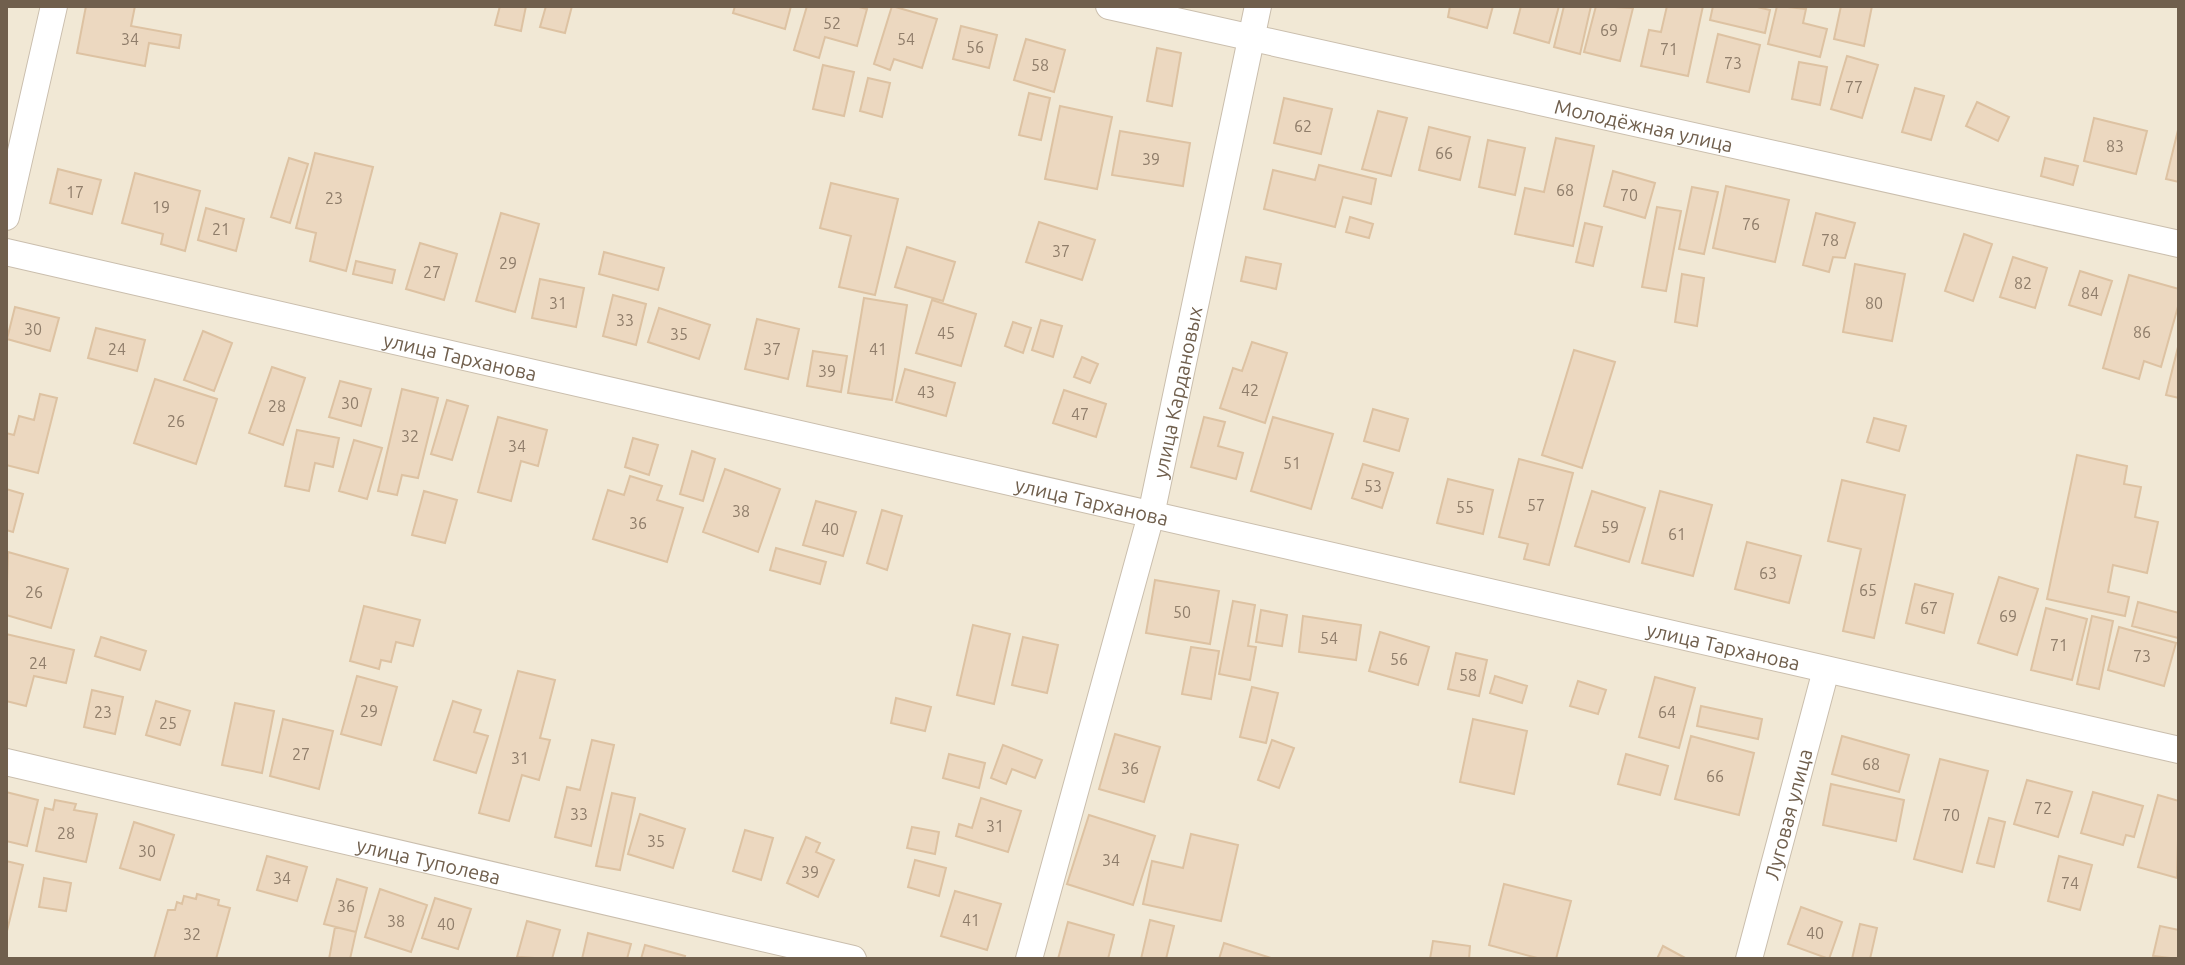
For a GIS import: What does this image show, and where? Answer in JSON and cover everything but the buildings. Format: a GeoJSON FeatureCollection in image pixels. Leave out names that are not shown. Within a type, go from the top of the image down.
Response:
{"type":"FeatureCollection","features":[{"type":"Feature","properties":{"kind":"street"},"geometry":{"type":"LineString","coordinates":[[6,217],[54,6]]}},
{"type":"Feature","properties":{"kind":"street","name":"Молодёжная улица"},"geometry":{"type":"LineString","coordinates":[[1109,6],[2179,244]]}},
{"type":"Feature","properties":{"kind":"street","name":"улица Кардановых"},"geometry":{"type":"LineString","coordinates":[[1029,959],[1151,515],[1258,6]]}},
{"type":"Feature","properties":{"kind":"street","name":"улица Тарханова"},"geometry":{"type":"LineString","coordinates":[[6,252],[2179,750]]}},
{"type":"Feature","properties":{"kind":"street","name":"Луговая улица"},"geometry":{"type":"LineString","coordinates":[[1749,959],[1826,670]]}},
{"type":"Feature","properties":{"kind":"street","name":"улица Туполева"},"geometry":{"type":"LineString","coordinates":[[6,762],[853,959]]}},
{"type":"Feature","properties":{"kind":"shaded area"},"geometry":{"type":"Polygon","coordinates":[[[6,6],[2179,6],[2179,959],[6,959],[6,6]]]}}]}
